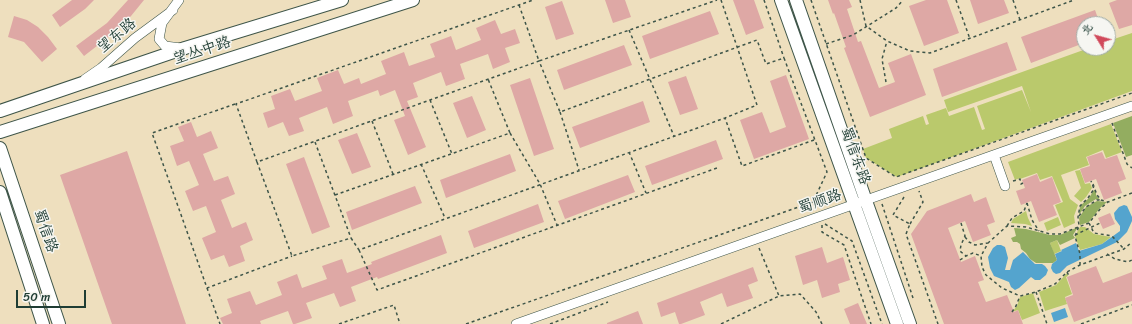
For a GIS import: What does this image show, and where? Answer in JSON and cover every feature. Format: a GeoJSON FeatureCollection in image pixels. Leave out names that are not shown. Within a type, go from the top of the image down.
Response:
{"type":"FeatureCollection","features":[{"type":"Feature","properties":{"kind":"main road","name":"望丛中路"},"geometry":{"type":"LineString","coordinates":[[0,111],[185,48],[342,0]]}},
{"type":"Feature","properties":{"kind":"main road","name":"望丛中路"},"geometry":{"type":"LineString","coordinates":[[0,132],[413,0]]}},
{"type":"Feature","properties":{"kind":"main road","name":"蜀信东路"},"geometry":{"type":"LineString","coordinates":[[781,0],[860,203],[910,324]]}},
{"type":"Feature","properties":{"kind":"main road","name":"蜀信东路"},"geometry":{"type":"LineString","coordinates":[[796,0],[897,324]]}},
{"type":"Feature","properties":{"kind":"main road","name":"蜀信路"},"geometry":{"type":"LineString","coordinates":[[0,148],[60,324]]}},
{"type":"Feature","properties":{"kind":"main road","name":"蜀信路"},"geometry":{"type":"LineString","coordinates":[[0,192],[43,324]]}},
{"type":"Feature","properties":{"kind":"street","name":"望东路"},"geometry":{"type":"LineString","coordinates":[[179,0],[162,24],[159,39],[165,46],[185,48]]}},
{"type":"Feature","properties":{"kind":"street","name":"望东路"},"geometry":{"type":"LineString","coordinates":[[79,83],[101,68],[135,38],[173,10]]}},
{"type":"Feature","properties":{"kind":"street","name":"蜀顺路"},"geometry":{"type":"LineString","coordinates":[[516,324],[1132,106]]}},
{"type":"Feature","properties":{"kind":"street"},"geometry":{"type":"LineString","coordinates":[[994,155],[1005,186]]}},
{"type":"Feature","properties":{"kind":"path"},"geometry":{"type":"LineString","coordinates":[[220,324],[152,133],[533,0]]}},
{"type":"Feature","properties":{"kind":"path"},"geometry":{"type":"LineString","coordinates":[[258,162],[488,79],[716,0]]}},
{"type":"Feature","properties":{"kind":"path"},"geometry":{"type":"LineString","coordinates":[[359,250],[725,118],[757,105],[721,0]]}},
{"type":"Feature","properties":{"kind":"path"},"geometry":{"type":"LineString","coordinates":[[466,324],[813,202],[827,172],[814,140],[764,0]]}},
{"type":"Feature","properties":{"kind":"path"},"geometry":{"type":"LineString","coordinates":[[811,0],[866,158],[896,177],[1132,94]]}},
{"type":"Feature","properties":{"kind":"path"},"geometry":{"type":"LineString","coordinates":[[860,0],[866,26],[887,41],[910,51],[930,53],[1074,0]]}},
{"type":"Feature","properties":{"kind":"path"},"geometry":{"type":"LineString","coordinates":[[826,44],[853,35],[896,8],[903,0]]}},
{"type":"Feature","properties":{"kind":"path"},"geometry":{"type":"LineString","coordinates":[[956,0],[970,38]]}},
{"type":"Feature","properties":{"kind":"path"},"geometry":{"type":"LineString","coordinates":[[1013,0],[1020,20]]}},
{"type":"Feature","properties":{"kind":"path"},"geometry":{"type":"LineString","coordinates":[[519,5],[539,61],[560,112],[579,170]]}},
{"type":"Feature","properties":{"kind":"path"},"geometry":{"type":"LineString","coordinates":[[629,30],[674,136]]}},
{"type":"Feature","properties":{"kind":"path"},"geometry":{"type":"LineString","coordinates":[[560,112],[757,40],[766,64],[784,58]]}},
{"type":"Feature","properties":{"kind":"path"},"geometry":{"type":"LineString","coordinates":[[886,82],[882,59],[887,41]]}},
{"type":"Feature","properties":{"kind":"path"},"geometry":{"type":"LineString","coordinates":[[488,79],[510,133],[540,184],[557,225]]}},
{"type":"Feature","properties":{"kind":"path"},"geometry":{"type":"LineString","coordinates":[[430,100],[452,154]]}},
{"type":"Feature","properties":{"kind":"path"},"geometry":{"type":"LineString","coordinates":[[236,104],[292,256]]}},
{"type":"Feature","properties":{"kind":"path"},"geometry":{"type":"LineString","coordinates":[[725,118],[742,166],[814,140]]}},
{"type":"Feature","properties":{"kind":"path"},"geometry":{"type":"LineString","coordinates":[[372,121],[393,174]]}},
{"type":"Feature","properties":{"kind":"path"},"geometry":{"type":"LineString","coordinates":[[1112,122],[1127,164],[1132,168]]}},
{"type":"Feature","properties":{"kind":"path"},"geometry":{"type":"LineString","coordinates":[[335,195],[510,133]]}},
{"type":"Feature","properties":{"kind":"path"},"geometry":{"type":"LineString","coordinates":[[314,141],[351,238],[359,250],[377,290],[717,168]]}},
{"type":"Feature","properties":{"kind":"path"},"geometry":{"type":"LineString","coordinates":[[629,152],[646,193]]}},
{"type":"Feature","properties":{"kind":"path"},"geometry":{"type":"LineString","coordinates":[[421,164],[445,218]]}},
{"type":"Feature","properties":{"kind":"path"},"geometry":{"type":"LineString","coordinates":[[1014,181],[1020,179],[1021,184],[1023,183]]}},
{"type":"Feature","properties":{"kind":"path"},"geometry":{"type":"LineString","coordinates":[[1080,265],[1080,254],[1075,236],[1079,226],[1078,217],[1080,206],[1094,189],[1092,180],[1097,195],[1101,200]]}},
{"type":"Feature","properties":{"kind":"path"},"geometry":{"type":"LineString","coordinates":[[919,191],[923,202],[906,234],[938,324]]}},
{"type":"Feature","properties":{"kind":"path"},"geometry":{"type":"LineString","coordinates":[[1007,226],[1026,227],[1050,234],[1060,234],[1089,223],[1108,202],[1132,193]]}},
{"type":"Feature","properties":{"kind":"path"},"geometry":{"type":"LineString","coordinates":[[896,199],[904,197],[893,215],[910,224]]}},
{"type":"Feature","properties":{"kind":"path"},"geometry":{"type":"LineString","coordinates":[[1078,217],[1086,207],[1097,200],[1108,202]]}},
{"type":"Feature","properties":{"kind":"path"},"geometry":{"type":"LineString","coordinates":[[813,202],[820,217]]}},
{"type":"Feature","properties":{"kind":"path"},"geometry":{"type":"LineString","coordinates":[[1039,231],[1032,220],[1027,203],[1024,210],[1012,218],[1007,226],[988,243],[981,256],[982,267],[986,275],[1002,288],[1020,296],[1036,292],[1055,284],[1067,272],[1080,265],[1124,248],[1132,242]]}},
{"type":"Feature","properties":{"kind":"path"},"geometry":{"type":"LineString","coordinates":[[882,204],[914,302]]}},
{"type":"Feature","properties":{"kind":"path"},"geometry":{"type":"LineString","coordinates":[[871,324],[844,245],[822,232],[822,222],[852,241],[882,324]]}},
{"type":"Feature","properties":{"kind":"path"},"geometry":{"type":"LineString","coordinates":[[961,223],[965,236],[969,242],[975,245],[988,243]]}},
{"type":"Feature","properties":{"kind":"path"},"geometry":{"type":"LineString","coordinates":[[1089,223],[1094,233],[1112,236],[1124,248]]}},
{"type":"Feature","properties":{"kind":"path"},"geometry":{"type":"LineString","coordinates":[[1075,236],[1100,223]]}},
{"type":"Feature","properties":{"kind":"path"},"geometry":{"type":"LineString","coordinates":[[965,236],[960,251],[966,256]]}},
{"type":"Feature","properties":{"kind":"path"},"geometry":{"type":"LineString","coordinates":[[207,288],[292,256],[351,238]]}},
{"type":"Feature","properties":{"kind":"path"},"geometry":{"type":"LineString","coordinates":[[759,246],[778,296]]}},
{"type":"Feature","properties":{"kind":"path"},"geometry":{"type":"LineString","coordinates":[[960,260],[973,253],[981,256]]}},
{"type":"Feature","properties":{"kind":"path"},"geometry":{"type":"LineString","coordinates":[[1107,254],[1116,259],[1128,262],[1132,260]]}},
{"type":"Feature","properties":{"kind":"path"},"geometry":{"type":"LineString","coordinates":[[1067,272],[1069,276]]}},
{"type":"Feature","properties":{"kind":"path"},"geometry":{"type":"LineString","coordinates":[[1036,292],[1047,324]]}},
{"type":"Feature","properties":{"kind":"path"},"geometry":{"type":"LineString","coordinates":[[721,324],[778,296],[800,294],[816,312],[822,324]]}},
{"type":"Feature","properties":{"kind":"path"},"geometry":{"type":"LineString","coordinates":[[1012,312],[1020,296]]}},
{"type":"Feature","properties":{"kind":"path"},"geometry":{"type":"LineString","coordinates":[[550,324],[609,302]]}},
{"type":"Feature","properties":{"kind":"path"},"geometry":{"type":"LineString","coordinates":[[339,324],[394,305],[400,324]]}},
{"type":"Feature","properties":{"kind":"path"},"geometry":{"type":"LineString","coordinates":[[1081,324],[1132,305]]}},
{"type":"Feature","properties":{"kind":"green space"},"geometry":{"type":"Polygon","coordinates":[[[1132,33],[1132,91],[897,177],[866,158],[863,149],[892,138],[889,129],[923,116],[926,125],[929,124],[926,115],[946,108],[949,116],[974,107],[982,130],[985,129],[977,106],[1022,90],[1031,112],[1022,86],[948,112],[944,100],[1076,53],[1076,56],[1116,56],[1116,38],[1132,33]]]}},
{"type":"Feature","properties":{"kind":"green space"},"geometry":{"type":"Polygon","coordinates":[[[1132,116],[1132,155],[1126,157],[1113,123],[1132,116]]]}},
{"type":"Feature","properties":{"kind":"green space"},"geometry":{"type":"Polygon","coordinates":[[[1111,124],[1122,152],[1106,158],[1103,150],[1086,157],[1089,165],[1061,175],[1070,199],[1078,205],[1074,216],[1075,223],[1064,228],[1055,205],[1063,202],[1052,176],[1040,180],[1037,173],[1015,180],[1008,162],[1111,124]]]}},
{"type":"Feature","properties":{"kind":"green space"},"geometry":{"type":"Polygon","coordinates":[[[1080,170],[1085,184],[1090,183],[1092,188],[1081,202],[1074,196],[1081,188],[1075,171],[1080,170]]]}},
{"type":"Feature","properties":{"kind":"green space"},"geometry":{"type":"Polygon","coordinates":[[[1094,190],[1096,191],[1096,195],[1100,200],[1096,199],[1085,206],[1079,215],[1080,206],[1089,198],[1094,190]]]}},
{"type":"Feature","properties":{"kind":"green space"},"geometry":{"type":"Polygon","coordinates":[[[1097,201],[1107,202],[1089,222],[1080,225],[1079,218],[1086,207],[1097,201]]]}},
{"type":"Feature","properties":{"kind":"green space"},"geometry":{"type":"Polygon","coordinates":[[[1026,211],[1032,226],[1011,223],[1013,219],[1026,211]]]}},
{"type":"Feature","properties":{"kind":"green space"},"geometry":{"type":"Polygon","coordinates":[[[1058,217],[1061,225],[1047,231],[1044,223],[1058,217]]]}},
{"type":"Feature","properties":{"kind":"green space"},"geometry":{"type":"Polygon","coordinates":[[[1078,227],[1073,235],[1075,238],[1060,245],[1057,240],[1050,243],[1057,260],[1053,263],[1036,263],[1021,249],[1020,244],[1013,242],[1011,238],[1016,236],[1014,228],[1026,229],[1050,235],[1060,235],[1078,227]]]}},
{"type":"Feature","properties":{"kind":"green space"},"geometry":{"type":"Polygon","coordinates":[[[1080,227],[1085,227],[1094,234],[1111,237],[1102,244],[1080,250],[1075,236],[1080,227]]]}},
{"type":"Feature","properties":{"kind":"green space"},"geometry":{"type":"Polygon","coordinates":[[[1057,240],[1061,251],[1054,254],[1050,243],[1057,240]]]}},
{"type":"Feature","properties":{"kind":"green space"},"geometry":{"type":"Polygon","coordinates":[[[1067,273],[1068,276],[1066,277],[1072,294],[1065,297],[1067,304],[1045,311],[1039,292],[1056,285],[1067,273]]]}},
{"type":"Feature","properties":{"kind":"green space"},"geometry":{"type":"Polygon","coordinates":[[[1033,293],[1040,313],[1022,320],[1018,310],[1012,312],[1017,306],[1020,297],[1033,293]]]}},
{"type":"Feature","properties":{"kind":"water"},"geometry":{"type":"Polygon","coordinates":[[[1124,205],[1127,206],[1132,217],[1132,221],[1127,232],[1117,242],[1067,266],[1060,273],[1056,274],[1053,272],[1051,268],[1052,264],[1057,260],[1055,254],[1062,251],[1061,250],[1076,243],[1079,251],[1102,244],[1120,231],[1120,226],[1115,219],[1114,213],[1119,207],[1124,205]]]}},
{"type":"Feature","properties":{"kind":"water"},"geometry":{"type":"Polygon","coordinates":[[[997,245],[1005,247],[1008,258],[1005,270],[1010,270],[1013,260],[1023,252],[1035,264],[1042,264],[1045,266],[1048,270],[1046,275],[1040,280],[1035,280],[1031,277],[1015,290],[1011,287],[1009,282],[994,276],[990,268],[988,257],[993,248],[997,245]]]}},
{"type":"Feature","properties":{"kind":"water"},"geometry":{"type":"Polygon","coordinates":[[[1065,308],[1068,317],[1054,322],[1051,313],[1065,308]]]}},
{"type":"Feature","properties":{"kind":"building"},"geometry":{"type":"Polygon","coordinates":[[[72,0],[94,0],[85,9],[60,27],[52,15],[72,0]]]}},
{"type":"Feature","properties":{"kind":"building"},"geometry":{"type":"Polygon","coordinates":[[[128,0],[144,0],[115,32],[84,56],[76,46],[107,23],[128,0]]]}},
{"type":"Feature","properties":{"kind":"building"},"geometry":{"type":"Polygon","coordinates":[[[605,0],[625,0],[631,17],[613,23],[605,0]]]}},
{"type":"Feature","properties":{"kind":"building"},"geometry":{"type":"Polygon","coordinates":[[[733,0],[754,0],[764,28],[746,35],[733,0]]]}},
{"type":"Feature","properties":{"kind":"building"},"geometry":{"type":"Polygon","coordinates":[[[828,0],[849,0],[852,7],[847,9],[858,42],[861,41],[879,88],[895,82],[888,63],[911,54],[926,95],[870,117],[844,48],[846,47],[834,13],[833,14],[828,0]]]}},
{"type":"Feature","properties":{"kind":"building"},"geometry":{"type":"Polygon","coordinates":[[[926,0],[947,0],[959,33],[924,46],[909,6],[926,0]]]}},
{"type":"Feature","properties":{"kind":"building"},"geometry":{"type":"Polygon","coordinates":[[[970,0],[1004,0],[1009,13],[978,24],[970,0]]]}},
{"type":"Feature","properties":{"kind":"building"},"geometry":{"type":"Polygon","coordinates":[[[1117,0],[1132,0],[1132,25],[1119,29],[1116,16],[1114,16],[1109,3],[1117,0]]]}},
{"type":"Feature","properties":{"kind":"building"},"geometry":{"type":"Polygon","coordinates":[[[562,1],[574,34],[556,40],[545,7],[562,1]]]}},
{"type":"Feature","properties":{"kind":"building"},"geometry":{"type":"Polygon","coordinates":[[[1095,10],[1097,16],[1079,16],[1095,10]]]}},
{"type":"Feature","properties":{"kind":"building"},"geometry":{"type":"Polygon","coordinates":[[[710,11],[719,34],[650,59],[642,36],[710,11]]]}},
{"type":"Feature","properties":{"kind":"building"},"geometry":{"type":"Polygon","coordinates":[[[14,16],[27,20],[38,27],[57,49],[42,62],[24,42],[8,37],[14,16]]]}},
{"type":"Feature","properties":{"kind":"building"},"geometry":{"type":"Polygon","coordinates":[[[1076,17],[1076,46],[1031,63],[1021,37],[1076,17]]]}},
{"type":"Feature","properties":{"kind":"building"},"geometry":{"type":"Polygon","coordinates":[[[495,20],[501,34],[515,29],[520,43],[505,48],[510,62],[493,69],[488,54],[460,64],[465,79],[446,86],[441,72],[413,83],[418,97],[407,101],[426,147],[408,155],[394,120],[405,116],[395,90],[380,96],[378,90],[348,101],[353,116],[333,124],[327,107],[299,118],[304,131],[289,136],[283,122],[268,128],[263,113],[275,109],[271,96],[290,89],[295,101],[322,91],[317,78],[338,70],[344,84],[359,78],[361,84],[386,74],[381,61],[404,52],[409,66],[435,57],[430,44],[451,36],[456,50],[481,40],[476,28],[495,20]]]}},
{"type":"Feature","properties":{"kind":"building"},"geometry":{"type":"Polygon","coordinates":[[[1007,42],[1017,70],[942,97],[933,69],[1007,42]]]}},
{"type":"Feature","properties":{"kind":"building"},"geometry":{"type":"Polygon","coordinates":[[[624,45],[632,65],[564,90],[557,70],[624,45]]]}},
{"type":"Feature","properties":{"kind":"building"},"geometry":{"type":"Polygon","coordinates":[[[786,75],[809,139],[754,159],[740,120],[762,112],[770,133],[786,127],[770,81],[786,75]]]}},
{"type":"Feature","properties":{"kind":"building"},"geometry":{"type":"Polygon","coordinates":[[[686,76],[698,109],[680,115],[668,82],[686,76]]]}},
{"type":"Feature","properties":{"kind":"building"},"geometry":{"type":"Polygon","coordinates":[[[530,78],[554,149],[534,156],[510,85],[530,78]]]}},
{"type":"Feature","properties":{"kind":"building"},"geometry":{"type":"Polygon","coordinates":[[[472,96],[486,130],[467,138],[453,103],[472,96]]]}},
{"type":"Feature","properties":{"kind":"building"},"geometry":{"type":"Polygon","coordinates":[[[643,101],[650,122],[580,148],[572,127],[643,101]]]}},
{"type":"Feature","properties":{"kind":"building"},"geometry":{"type":"Polygon","coordinates":[[[191,122],[197,137],[211,131],[218,148],[203,154],[214,181],[228,176],[235,194],[221,200],[232,228],[246,222],[253,240],[240,246],[245,261],[229,267],[224,255],[211,260],[202,238],[216,232],[206,206],[193,211],[185,191],[199,185],[189,161],[177,166],[170,146],[184,141],[178,127],[191,122]]]}},
{"type":"Feature","properties":{"kind":"building"},"geometry":{"type":"Polygon","coordinates":[[[357,133],[371,167],[352,174],[338,140],[357,133]]]}},
{"type":"Feature","properties":{"kind":"building"},"geometry":{"type":"Polygon","coordinates":[[[716,140],[723,159],[652,185],[645,166],[716,140]]]}},
{"type":"Feature","properties":{"kind":"building"},"geometry":{"type":"Polygon","coordinates":[[[127,151],[186,324],[112,324],[60,175],[127,151]]]}},
{"type":"Feature","properties":{"kind":"building"},"geometry":{"type":"Polygon","coordinates":[[[1102,152],[1105,159],[1117,155],[1126,179],[1118,182],[1122,193],[1104,200],[1096,179],[1085,183],[1080,169],[1090,166],[1087,157],[1102,152]]]}},
{"type":"Feature","properties":{"kind":"building"},"geometry":{"type":"Polygon","coordinates":[[[510,154],[516,171],[446,198],[440,180],[510,154]]]}},
{"type":"Feature","properties":{"kind":"building"},"geometry":{"type":"Polygon","coordinates":[[[304,157],[330,227],[312,234],[286,164],[304,157]]]}},
{"type":"Feature","properties":{"kind":"building"},"geometry":{"type":"Polygon","coordinates":[[[1037,174],[1040,182],[1052,177],[1061,202],[1053,205],[1057,215],[1039,222],[1031,201],[1021,205],[1016,191],[1025,188],[1022,180],[1037,174]]]}},
{"type":"Feature","properties":{"kind":"building"},"geometry":{"type":"Polygon","coordinates":[[[628,175],[635,192],[565,219],[558,201],[628,175]]]}},
{"type":"Feature","properties":{"kind":"building"},"geometry":{"type":"Polygon","coordinates":[[[415,186],[422,203],[352,230],[346,212],[415,186]]]}},
{"type":"Feature","properties":{"kind":"building"},"geometry":{"type":"Polygon","coordinates":[[[971,194],[974,202],[986,197],[995,222],[987,225],[991,235],[973,242],[965,221],[948,228],[961,262],[975,256],[984,280],[978,282],[986,302],[1007,295],[1014,312],[1018,310],[1023,324],[944,324],[911,234],[927,211],[971,194]]]}},
{"type":"Feature","properties":{"kind":"building"},"geometry":{"type":"Polygon","coordinates":[[[538,204],[544,222],[474,248],[468,231],[538,204]]]}},
{"type":"Feature","properties":{"kind":"building"},"geometry":{"type":"Polygon","coordinates":[[[1110,213],[1115,224],[1103,229],[1098,218],[1110,213]]]}},
{"type":"Feature","properties":{"kind":"building"},"geometry":{"type":"Polygon","coordinates":[[[441,235],[447,253],[378,279],[377,277],[351,287],[356,301],[340,307],[334,293],[306,303],[312,318],[293,324],[288,311],[260,321],[261,324],[223,324],[220,318],[232,313],[227,299],[250,291],[256,305],[282,295],[277,282],[297,274],[302,288],[327,279],[322,266],[342,259],[347,273],[372,264],[371,262],[441,235]]]}},
{"type":"Feature","properties":{"kind":"building"},"geometry":{"type":"Polygon","coordinates":[[[822,247],[827,263],[843,257],[850,280],[838,284],[840,292],[822,298],[817,280],[803,285],[795,256],[822,247]]]}},
{"type":"Feature","properties":{"kind":"building"},"geometry":{"type":"Polygon","coordinates":[[[1096,266],[1103,283],[1132,272],[1132,301],[1074,322],[1065,298],[1073,295],[1067,277],[1096,266]]]}},
{"type":"Feature","properties":{"kind":"building"},"geometry":{"type":"Polygon","coordinates":[[[753,267],[758,281],[748,285],[753,298],[727,307],[722,293],[700,302],[705,315],[681,324],[679,324],[675,312],[661,317],[657,303],[753,267]]]}},
{"type":"Feature","properties":{"kind":"building"},"geometry":{"type":"Polygon","coordinates":[[[858,303],[867,324],[850,324],[844,309],[858,303]]]}},
{"type":"Feature","properties":{"kind":"building"},"geometry":{"type":"Polygon","coordinates":[[[638,311],[643,324],[607,324],[607,323],[638,311]]]}}]}
